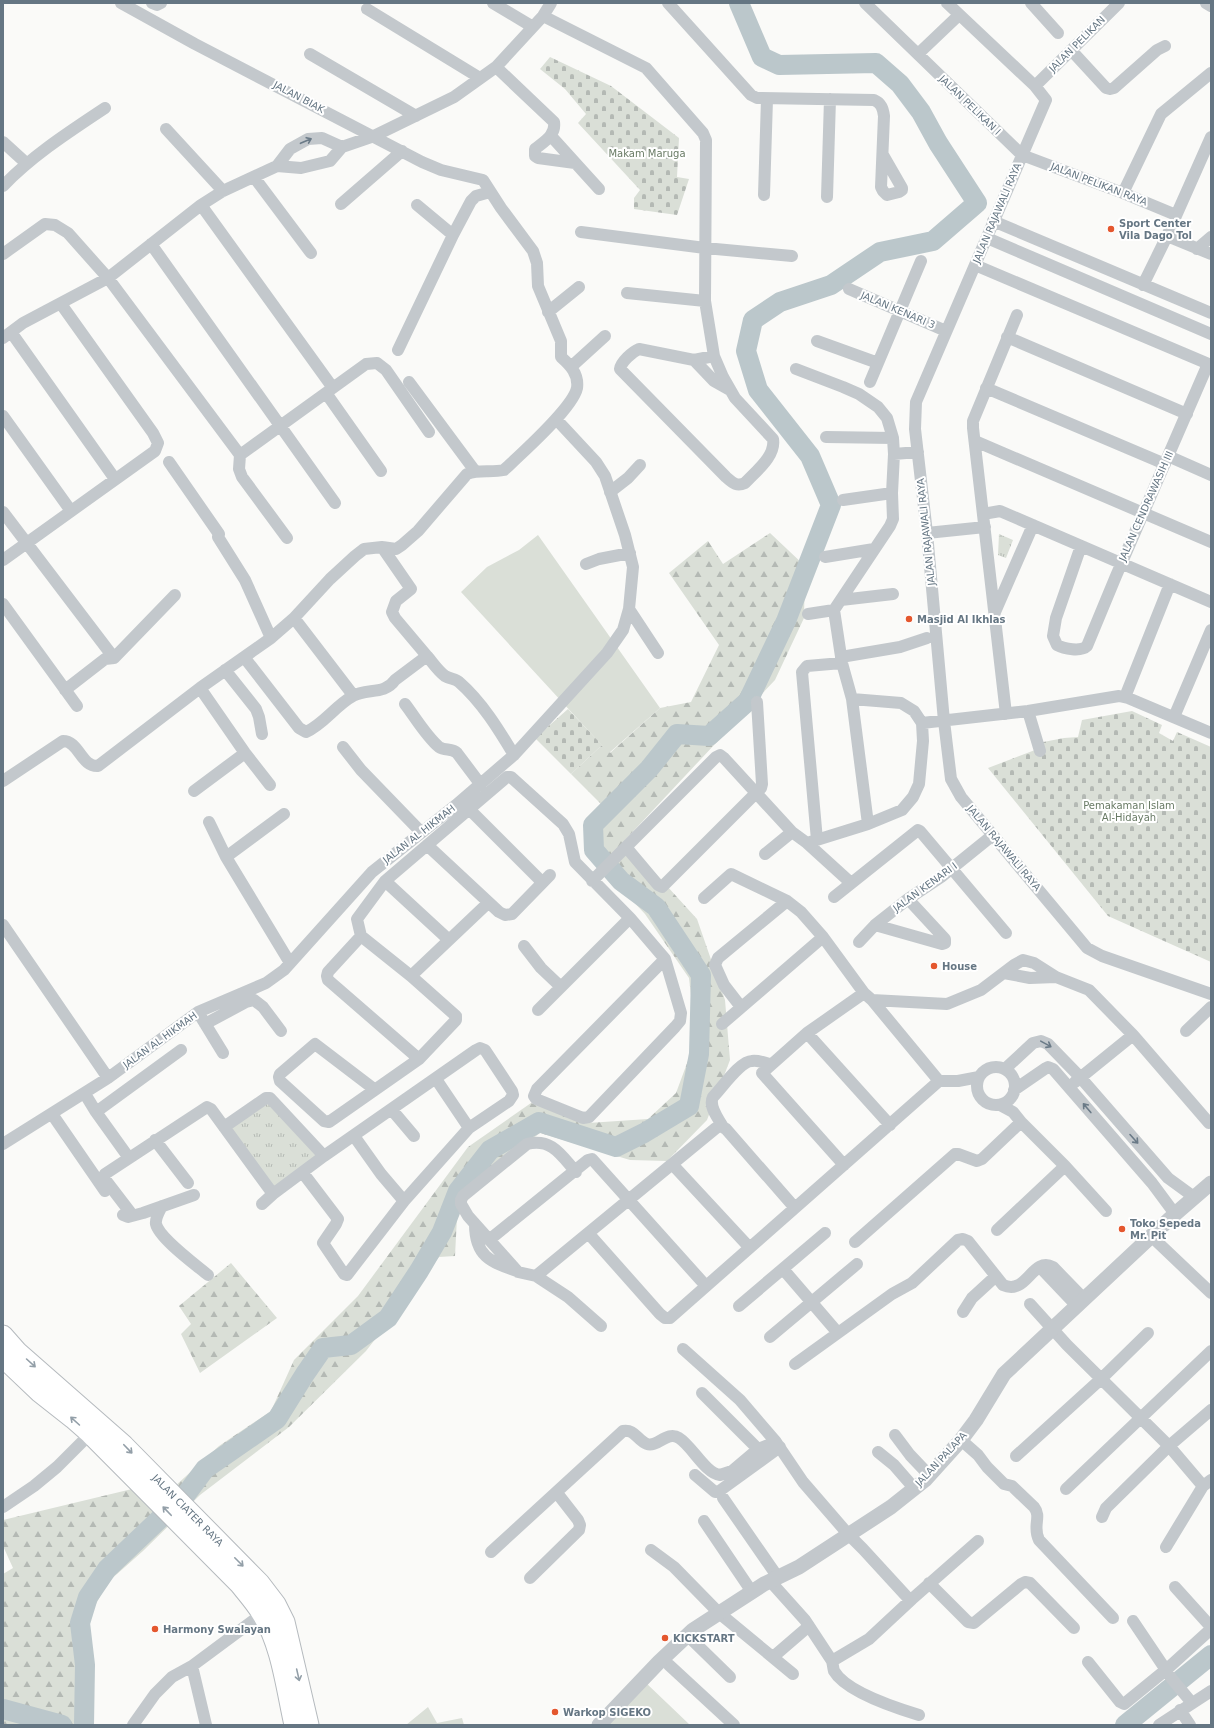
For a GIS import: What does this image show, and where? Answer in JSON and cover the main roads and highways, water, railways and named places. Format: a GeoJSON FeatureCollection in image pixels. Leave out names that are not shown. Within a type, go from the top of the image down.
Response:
{"type":"FeatureCollection","features":[{"type":"Feature","properties":{"kind":"main road","name":"JALAN CIATER RAYA"},"geometry":{"type":"LineString","coordinates":[[3,1335],[18,1352],[107,1428],[159,1492],[186,1520],[262,1614],[273,1637],[294,1725]]}},
{"type":"Feature","properties":{"kind":"main road","name":"JALAN CIATER RAYA"},"geometry":{"type":"LineString","coordinates":[[3,1358],[40,1393],[159,1492]]}},
{"type":"Feature","properties":{"kind":"main road","name":"JALAN CIATER RAYA"},"geometry":{"type":"LineString","coordinates":[[186,1520],[260,1583],[276,1604],[285,1622],[309,1725]]}},
{"type":"Feature","properties":{"kind":"waterway"},"geometry":{"type":"LineString","coordinates":[[84,1725],[85,1665],[80,1623],[88,1597],[107,1569],[187,1493],[205,1469],[277,1419],[323,1348],[351,1345],[388,1318],[419,1271],[442,1232],[458,1191],[490,1150],[539,1122],[616,1147],[644,1133],[689,1106],[699,1054],[701,975],[656,907],[621,881],[594,850],[593,825],[649,769],[677,734],[709,736],[748,701],[786,621],[831,505],[810,456],[758,390],[746,351],[753,320],[780,302],[831,285],[880,252],[933,241],[977,203],[938,143],[921,112],[900,84],[876,63],[779,65],[762,57],[739,3]]}},
{"type":"Feature","properties":{"kind":"waterway"},"geometry":{"type":"LineString","coordinates":[[1125,1725],[1211,1655]]}},
{"type":"Feature","properties":{"kind":"waterway"},"geometry":{"type":"LineString","coordinates":[[3,1709],[62,1725]]}},
{"type":"Feature","properties":{"kind":"place","name":"Sport Center Vila Dago Tol"},"geometry":{"type":"Point","coordinates":[1111,229]}},
{"type":"Feature","properties":{"kind":"place","name":"Masjid Al Ikhlas"},"geometry":{"type":"Point","coordinates":[909,619]}},
{"type":"Feature","properties":{"kind":"place","name":"House"},"geometry":{"type":"Point","coordinates":[934,966]}},
{"type":"Feature","properties":{"kind":"place","name":"Toko Sepeda Mr. Pit"},"geometry":{"type":"Point","coordinates":[1122,1229]}},
{"type":"Feature","properties":{"kind":"place","name":"Harmony Swalayan"},"geometry":{"type":"Point","coordinates":[155,1629]}},
{"type":"Feature","properties":{"kind":"place","name":"KICKSTART"},"geometry":{"type":"Point","coordinates":[665,1638]}},
{"type":"Feature","properties":{"kind":"place","name":"Warkop SIGEKO"},"geometry":{"type":"Point","coordinates":[555,1712]}},
{"type":"Feature","properties":{"kind":"park label","name":"Makam Maruga"},"geometry":{"type":"Point","coordinates":[647,153]}},
{"type":"Feature","properties":{"kind":"park label","name":"Pemakaman Islam Al-Hidayah"},"geometry":{"type":"Point","coordinates":[1129,810]}}]}
